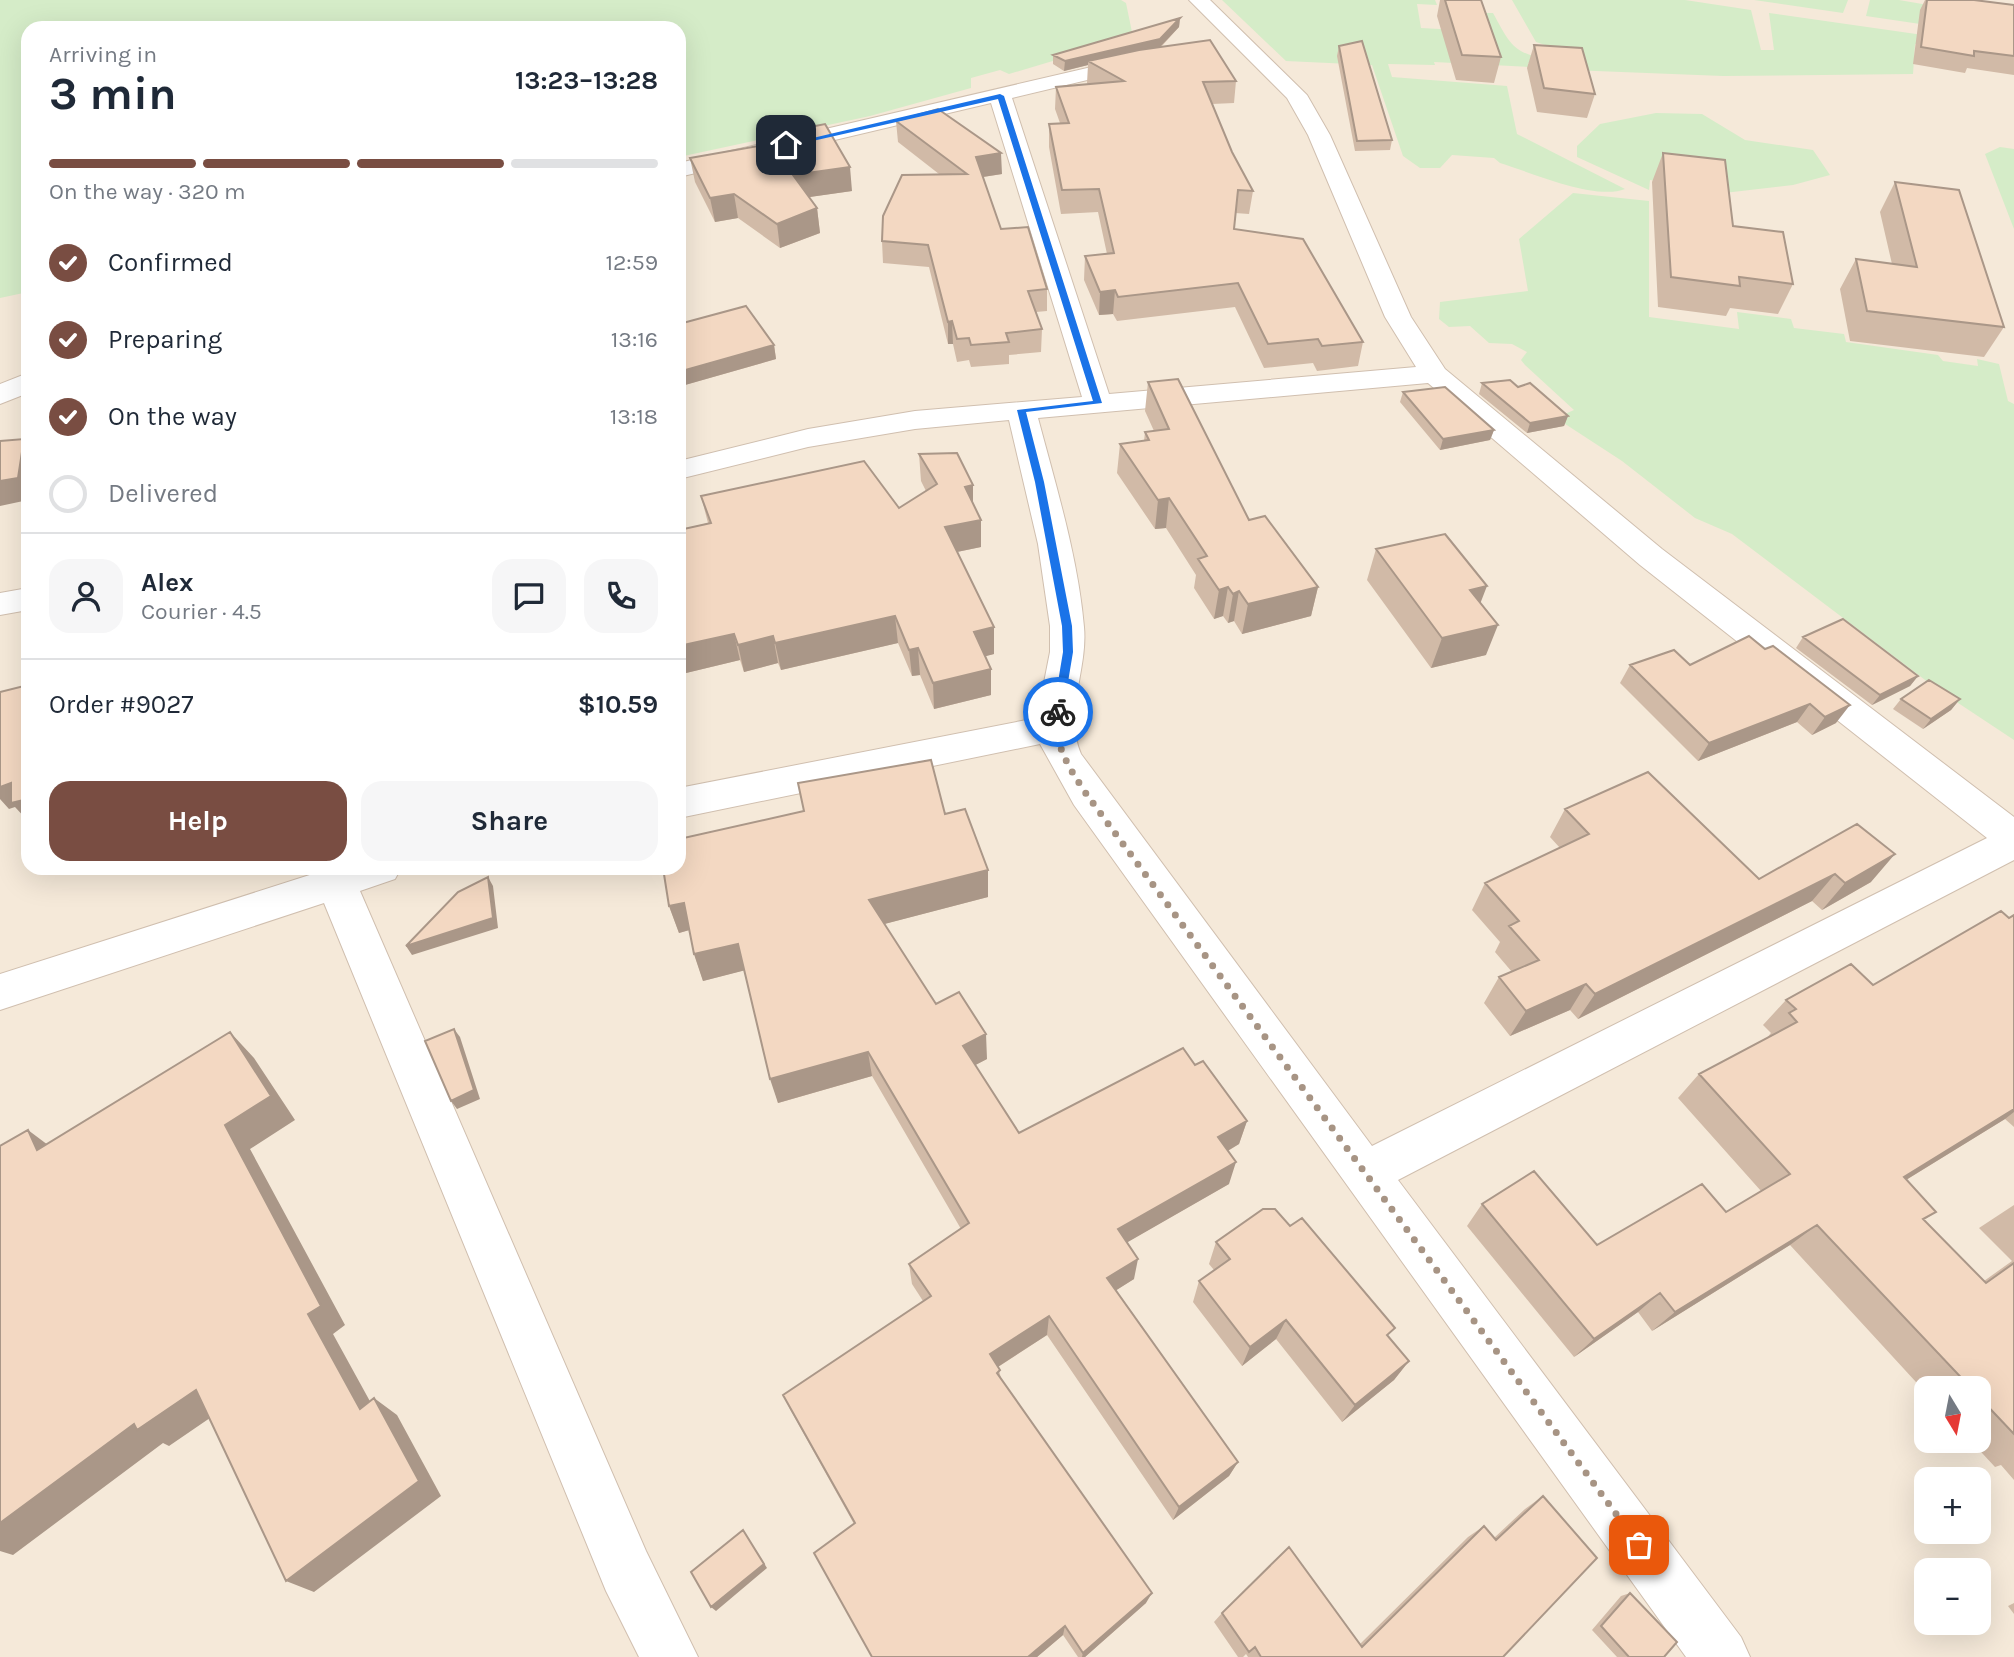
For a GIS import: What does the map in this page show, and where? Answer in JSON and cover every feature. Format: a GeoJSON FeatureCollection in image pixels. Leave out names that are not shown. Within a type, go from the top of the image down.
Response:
{"type":"FeatureCollection","features":[{"type":"Feature","properties":{"kind":"street"},"geometry":{"type":"LineString","coordinates":[[1199,0],[1226,41],[1302,105],[1319,135],[1398,317],[1434,374],[1651,556],[2014,840],[1365,1172]]}},
{"type":"Feature","properties":{"kind":"street"},"geometry":{"type":"LineString","coordinates":[[686,168],[1160,57]]}},
{"type":"Feature","properties":{"kind":"street"},"geometry":{"type":"LineString","coordinates":[[1000,96],[1098,403]]}},
{"type":"Feature","properties":{"kind":"street"},"geometry":{"type":"LineString","coordinates":[[686,468],[860,428],[1021,410],[1434,374]]}},
{"type":"Feature","properties":{"kind":"street"},"geometry":{"type":"LineString","coordinates":[[0,395],[21,385]]}},
{"type":"Feature","properties":{"kind":"street"},"geometry":{"type":"LineString","coordinates":[[1021,410],[1040,482],[1067,626],[1068,652],[1055,728],[1064,760],[1087,795],[1721,1657]]}},
{"type":"Feature","properties":{"kind":"street"},"geometry":{"type":"LineString","coordinates":[[0,604],[21,600]]}},
{"type":"Feature","properties":{"kind":"street"},"geometry":{"type":"LineString","coordinates":[[686,802],[1055,728]]}},
{"type":"Feature","properties":{"kind":"street"},"geometry":{"type":"LineString","coordinates":[[0,992],[355,875]]}},
{"type":"Feature","properties":{"kind":"street"},"geometry":{"type":"LineString","coordinates":[[335,880],[626,1571],[669,1657]]}},
{"type":"Feature","properties":{"kind":"shaded area"},"geometry":{"type":"Polygon","coordinates":[[[0,0],[2014,0],[2014,1657],[0,1657],[0,0]]]}},
{"type":"Feature","properties":{"kind":"green space"},"geometry":{"type":"Polygon","coordinates":[[[0,0],[1121,0],[1126,3],[1133,37],[1009,74],[1000,70],[971,78],[971,88],[870,116],[686,155],[686,21],[21,21],[21,294],[0,298],[0,0]]]}},
{"type":"Feature","properties":{"kind":"green space"},"geometry":{"type":"Polygon","coordinates":[[[1222,0],[1435,0],[1437,5],[1417,4],[1421,28],[1477,31],[1473,13],[1493,13],[1514,46],[1527,54],[1549,59],[1548,46],[1536,42],[1512,0],[1685,0],[1751,10],[1761,50],[1774,50],[1769,13],[2014,48],[1948,49],[1915,44],[1913,74],[1723,76],[1545,69],[1542,64],[1528,63],[1529,67],[1434,62],[1435,65],[1388,64],[1392,77],[1507,86],[1517,134],[1625,189],[1612,192],[1580,188],[1545,178],[1500,163],[1494,158],[1452,155],[1440,168],[1420,168],[1403,156],[1372,65],[1286,61],[1222,0]]]}},
{"type":"Feature","properties":{"kind":"green space"},"geometry":{"type":"Polygon","coordinates":[[[1754,0],[1848,0],[1843,13],[1754,0]]]}},
{"type":"Feature","properties":{"kind":"green space"},"geometry":{"type":"Polygon","coordinates":[[[1870,0],[1899,0],[1934,6],[1927,25],[1866,16],[1870,0]]]}},
{"type":"Feature","properties":{"kind":"green space"},"geometry":{"type":"Polygon","coordinates":[[[1656,113],[1702,114],[1745,140],[1813,150],[1830,175],[1793,185],[1724,193],[1713,188],[1650,180],[1649,190],[1577,157],[1577,146],[1600,124],[1656,113]]]}},
{"type":"Feature","properties":{"kind":"green space"},"geometry":{"type":"Polygon","coordinates":[[[2000,147],[2014,149],[2014,229],[1985,154],[2000,147]]]}},
{"type":"Feature","properties":{"kind":"green space"},"geometry":{"type":"Polygon","coordinates":[[[1573,193],[1649,201],[1649,317],[1739,329],[1737,312],[1791,319],[1794,328],[1844,334],[1846,342],[1938,355],[1943,361],[1978,366],[1977,359],[1999,364],[2008,401],[2014,404],[2014,740],[1937,689],[1732,534],[1695,518],[1622,461],[1556,418],[1574,410],[1525,365],[1521,360],[1527,352],[1512,344],[1489,343],[1470,326],[1449,327],[1439,319],[1440,302],[1528,291],[1519,239],[1573,193]]]}},
{"type":"Feature","properties":{"kind":"building"},"geometry":{"type":"Polygon","coordinates":[[[1445,0],[1481,0],[1501,57],[1462,55],[1445,0]]]}},
{"type":"Feature","properties":{"kind":"building"},"geometry":{"type":"Polygon","coordinates":[[[1927,0],[1974,0],[2014,5],[2014,56],[1974,51],[1974,56],[1921,47],[1927,0]]]}},
{"type":"Feature","properties":{"kind":"building"},"geometry":{"type":"Polygon","coordinates":[[[1180,18],[1160,39],[1065,61],[1053,55],[1180,18]]]}},
{"type":"Feature","properties":{"kind":"building"},"geometry":{"type":"Polygon","coordinates":[[[1210,40],[1236,81],[1203,82],[1232,152],[1253,191],[1238,190],[1234,229],[1303,239],[1363,342],[1322,346],[1318,339],[1268,344],[1238,283],[1118,297],[1115,290],[1100,292],[1085,256],[1114,253],[1099,189],[1062,190],[1049,124],[1069,123],[1056,87],[1124,81],[1088,61],[1139,50],[1210,40]]]}},
{"type":"Feature","properties":{"kind":"building"},"geometry":{"type":"Polygon","coordinates":[[[1362,41],[1392,140],[1357,141],[1339,46],[1362,41]]]}},
{"type":"Feature","properties":{"kind":"building"},"geometry":{"type":"Polygon","coordinates":[[[1534,45],[1582,48],[1595,94],[1544,88],[1534,45]]]}},
{"type":"Feature","properties":{"kind":"building"},"geometry":{"type":"Polygon","coordinates":[[[938,109],[1001,153],[976,157],[1001,229],[1028,227],[1047,289],[1028,291],[1042,329],[1006,333],[1009,342],[971,345],[969,338],[957,339],[952,321],[948,322],[928,245],[882,241],[883,216],[902,175],[967,174],[896,121],[938,109]]]}},
{"type":"Feature","properties":{"kind":"building"},"geometry":{"type":"Polygon","coordinates":[[[825,124],[850,167],[793,175],[817,208],[777,224],[734,194],[710,198],[690,158],[792,140],[785,132],[825,124]]]}},
{"type":"Feature","properties":{"kind":"building"},"geometry":{"type":"Polygon","coordinates":[[[1663,153],[1725,160],[1733,226],[1783,232],[1793,284],[1739,277],[1740,286],[1671,277],[1663,153]]]}},
{"type":"Feature","properties":{"kind":"building"},"geometry":{"type":"Polygon","coordinates":[[[1895,182],[1959,190],[2004,327],[1867,311],[1856,259],[1917,267],[1895,182]]]}},
{"type":"Feature","properties":{"kind":"building"},"geometry":{"type":"Polygon","coordinates":[[[746,306],[774,345],[686,370],[686,322],[746,306]]]}},
{"type":"Feature","properties":{"kind":"building"},"geometry":{"type":"Polygon","coordinates":[[[1178,379],[1249,520],[1265,516],[1318,587],[1248,604],[1239,591],[1233,594],[1228,587],[1219,590],[1198,559],[1207,556],[1169,498],[1158,500],[1120,444],[1149,440],[1145,432],[1169,429],[1148,382],[1178,379]]]}},
{"type":"Feature","properties":{"kind":"building"},"geometry":{"type":"Polygon","coordinates":[[[1510,380],[1518,387],[1530,383],[1568,416],[1530,423],[1482,383],[1510,380]]]}},
{"type":"Feature","properties":{"kind":"building"},"geometry":{"type":"Polygon","coordinates":[[[1445,387],[1494,430],[1443,439],[1403,392],[1445,387]]]}},
{"type":"Feature","properties":{"kind":"building"},"geometry":{"type":"Polygon","coordinates":[[[21,439],[18,478],[0,481],[0,441],[21,439]]]}},
{"type":"Feature","properties":{"kind":"building"},"geometry":{"type":"Polygon","coordinates":[[[957,453],[973,485],[965,487],[981,520],[945,527],[994,627],[974,632],[991,669],[933,683],[918,648],[909,650],[895,616],[775,643],[773,636],[738,645],[734,634],[686,644],[686,528],[711,523],[701,496],[864,461],[899,508],[937,484],[919,454],[957,453]]]}},
{"type":"Feature","properties":{"kind":"building"},"geometry":{"type":"Polygon","coordinates":[[[1445,534],[1487,586],[1470,590],[1498,625],[1442,638],[1376,549],[1445,534]]]}},
{"type":"Feature","properties":{"kind":"building"},"geometry":{"type":"Polygon","coordinates":[[[1843,619],[1918,676],[1880,695],[1803,637],[1843,619]]]}},
{"type":"Feature","properties":{"kind":"building"},"geometry":{"type":"Polygon","coordinates":[[[1749,636],[1765,649],[1773,646],[1850,705],[1825,717],[1810,704],[1709,743],[1630,665],[1674,650],[1690,665],[1749,636]]]}},
{"type":"Feature","properties":{"kind":"building"},"geometry":{"type":"Polygon","coordinates":[[[1929,680],[1960,699],[1931,719],[1901,699],[1929,680]]]}},
{"type":"Feature","properties":{"kind":"building"},"geometry":{"type":"Polygon","coordinates":[[[21,687],[21,801],[11,803],[11,783],[0,787],[0,692],[21,687]]]}},
{"type":"Feature","properties":{"kind":"building"},"geometry":{"type":"Polygon","coordinates":[[[931,760],[945,814],[965,809],[988,870],[869,900],[936,1004],[959,992],[986,1034],[963,1046],[1019,1133],[1183,1048],[1195,1065],[1203,1061],[1247,1121],[1218,1137],[1236,1162],[1118,1229],[1138,1259],[1107,1278],[1238,1462],[1179,1507],[1049,1316],[990,1354],[1000,1370],[997,1373],[1152,1593],[1083,1653],[1065,1626],[1028,1657],[872,1657],[814,1553],[855,1523],[783,1395],[931,1296],[909,1264],[969,1223],[868,1052],[770,1079],[738,944],[694,954],[684,903],[669,906],[664,875],[686,875],[686,837],[804,811],[798,783],[931,760]]]}},
{"type":"Feature","properties":{"kind":"building"},"geometry":{"type":"Polygon","coordinates":[[[1648,772],[1759,879],[1857,824],[1895,854],[1845,883],[1835,874],[1595,994],[1586,984],[1526,1011],[1499,977],[1539,960],[1509,926],[1519,921],[1485,883],[1589,834],[1565,809],[1648,772]]]}},
{"type":"Feature","properties":{"kind":"building"},"geometry":{"type":"Polygon","coordinates":[[[488,877],[493,918],[406,946],[458,892],[488,877]]]}},
{"type":"Feature","properties":{"kind":"building"},"geometry":{"type":"Polygon","coordinates":[[[2001,911],[2009,918],[2014,915],[2014,1109],[1904,1177],[1936,1212],[1923,1219],[1986,1283],[2014,1263],[2014,1434],[1992,1411],[1992,1376],[1960,1376],[1817,1225],[1675,1312],[1660,1293],[1594,1339],[1482,1204],[1534,1171],[1597,1245],[1702,1184],[1726,1212],[1790,1174],[1699,1074],[1797,1022],[1789,1013],[1796,1009],[1786,1000],[1851,964],[1873,985],[2001,911]]]}},
{"type":"Feature","properties":{"kind":"building"},"geometry":{"type":"Polygon","coordinates":[[[454,1029],[474,1090],[451,1101],[425,1041],[454,1029]]]}},
{"type":"Feature","properties":{"kind":"building"},"geometry":{"type":"Polygon","coordinates":[[[230,1032],[271,1096],[225,1125],[321,1306],[308,1314],[360,1409],[374,1398],[419,1481],[286,1581],[196,1390],[137,1430],[134,1424],[0,1523],[0,1146],[28,1130],[37,1150],[230,1032]]]}},
{"type":"Feature","properties":{"kind":"building"},"geometry":{"type":"Polygon","coordinates":[[[1263,1209],[1275,1209],[1290,1226],[1302,1218],[1395,1328],[1387,1335],[1409,1361],[1355,1405],[1286,1320],[1250,1347],[1199,1281],[1230,1259],[1216,1242],[1263,1209]]]}},
{"type":"Feature","properties":{"kind":"building"},"geometry":{"type":"Polygon","coordinates":[[[1543,1496],[1597,1558],[1503,1657],[1261,1657],[1255,1647],[1249,1652],[1222,1613],[1289,1547],[1362,1647],[1484,1526],[1496,1540],[1543,1496]]]}},
{"type":"Feature","properties":{"kind":"building"},"geometry":{"type":"Polygon","coordinates":[[[743,1530],[764,1564],[711,1607],[691,1572],[743,1530]]]}},
{"type":"Feature","properties":{"kind":"building"},"geometry":{"type":"Polygon","coordinates":[[[1630,1593],[1677,1642],[1664,1657],[1629,1657],[1601,1626],[1630,1593]]]}},
{"type":"Feature","properties":{"kind":"way so far"},"geometry":{"type":"LineString","coordinates":[[1058,712],[1055,728],[1064,760],[1087,795],[1639,1545]]}},
{"type":"Feature","properties":{"kind":"route"},"geometry":{"type":"LineString","coordinates":[[786,145],[1000,96],[1098,403],[1021,410],[1040,482],[1067,626],[1068,652],[1058,712]]}}]}
